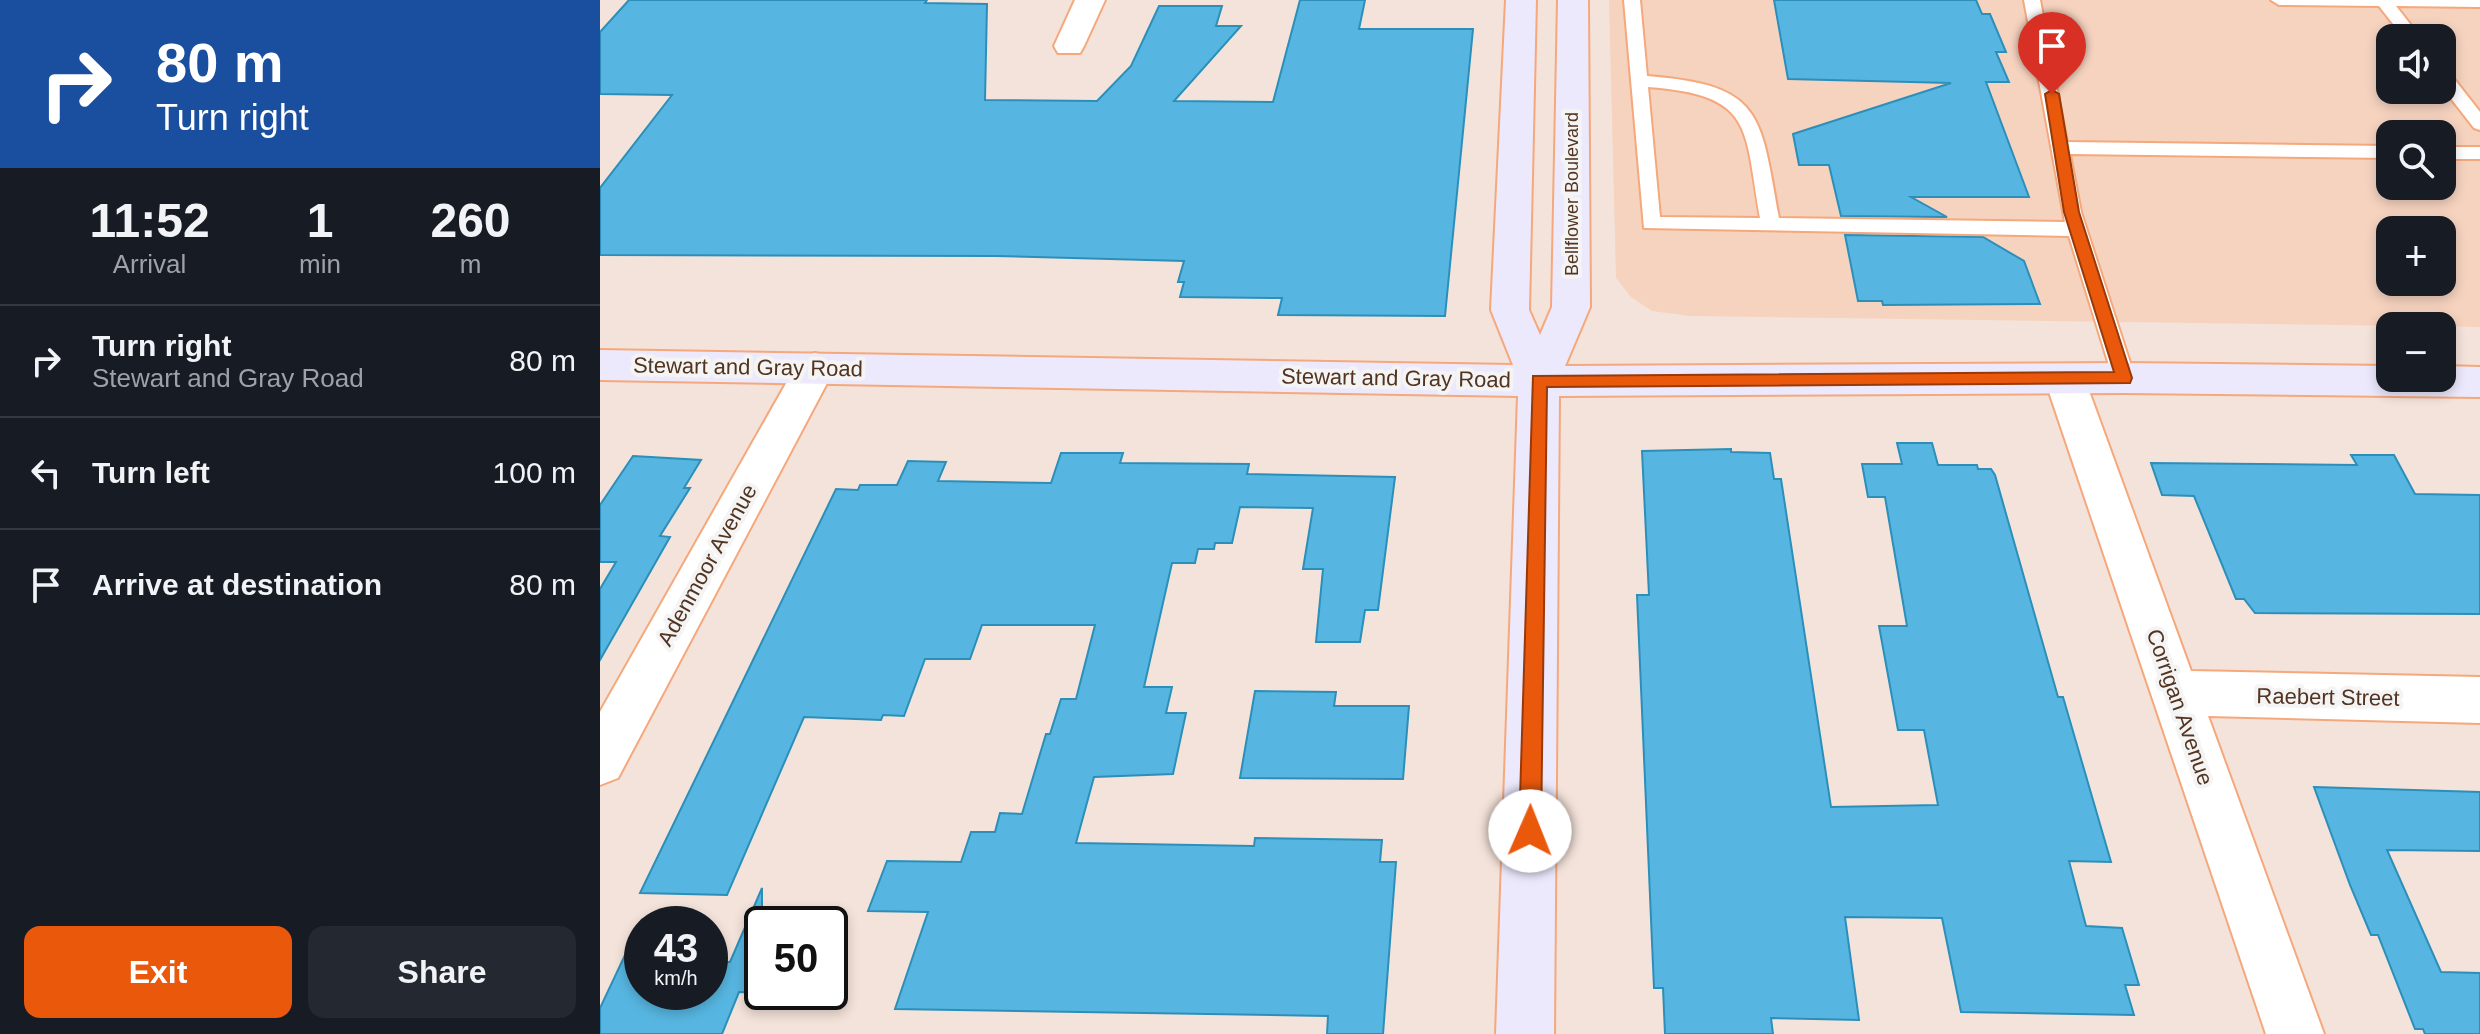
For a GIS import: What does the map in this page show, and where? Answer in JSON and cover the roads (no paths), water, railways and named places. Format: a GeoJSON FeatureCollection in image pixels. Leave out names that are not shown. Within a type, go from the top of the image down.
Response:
{"type":"FeatureCollection","features":[{"type":"Feature","properties":{"kind":"main road","name":"Bellflower Boulevard"},"geometry":{"type":"LineString","coordinates":[[1521,0],[1510,310],[1539,381]]}},
{"type":"Feature","properties":{"kind":"main road","name":"Bellflower Boulevard"},"geometry":{"type":"LineString","coordinates":[[1525,1034],[1539,381],[1571,307],[1573,0]]}},
{"type":"Feature","properties":{"kind":"main road","name":"Stewart and Gray Road"},"geometry":{"type":"LineString","coordinates":[[600,365],[1539,381],[2124,378],[2480,382]]}},
{"type":"Feature","properties":{"kind":"street"},"geometry":{"type":"LineString","coordinates":[[1069,46],[1090,0]]}},
{"type":"Feature","properties":{"kind":"street","name":"Adenmoor Avenue"},"geometry":{"type":"LineString","coordinates":[[600,761],[815,368]]}},
{"type":"Feature","properties":{"kind":"street","name":"Corrigan Avenue"},"geometry":{"type":"LineString","coordinates":[[2065,380],[2295,1034]]}},
{"type":"Feature","properties":{"kind":"street","name":"Raebert Street"},"geometry":{"type":"LineString","coordinates":[[2175,693],[2480,700]]}},
{"type":"Feature","properties":{"kind":"lane"},"geometry":{"type":"LineString","coordinates":[[1632,0],[1651,223],[2076,229]]}},
{"type":"Feature","properties":{"kind":"lane"},"geometry":{"type":"LineString","coordinates":[[2032,0],[2076,229],[2124,378]]}},
{"type":"Feature","properties":{"kind":"lane"},"geometry":{"type":"LineString","coordinates":[[2279,0],[2480,2]]}},
{"type":"Feature","properties":{"kind":"lane"},"geometry":{"type":"LineString","coordinates":[[2384,1],[2402,24]]}},
{"type":"Feature","properties":{"kind":"lane"},"geometry":{"type":"LineString","coordinates":[[1639,81],[1691,83],[1736,100],[1751,125],[1771,225]]}},
{"type":"Feature","properties":{"kind":"lane"},"geometry":{"type":"LineString","coordinates":[[2456,93],[2480,124]]}},
{"type":"Feature","properties":{"kind":"lane"},"geometry":{"type":"LineString","coordinates":[[2060,148],[2376,152]]}},
{"type":"Feature","properties":{"kind":"lane"},"geometry":{"type":"LineString","coordinates":[[2456,153],[2480,153]]}}]}
